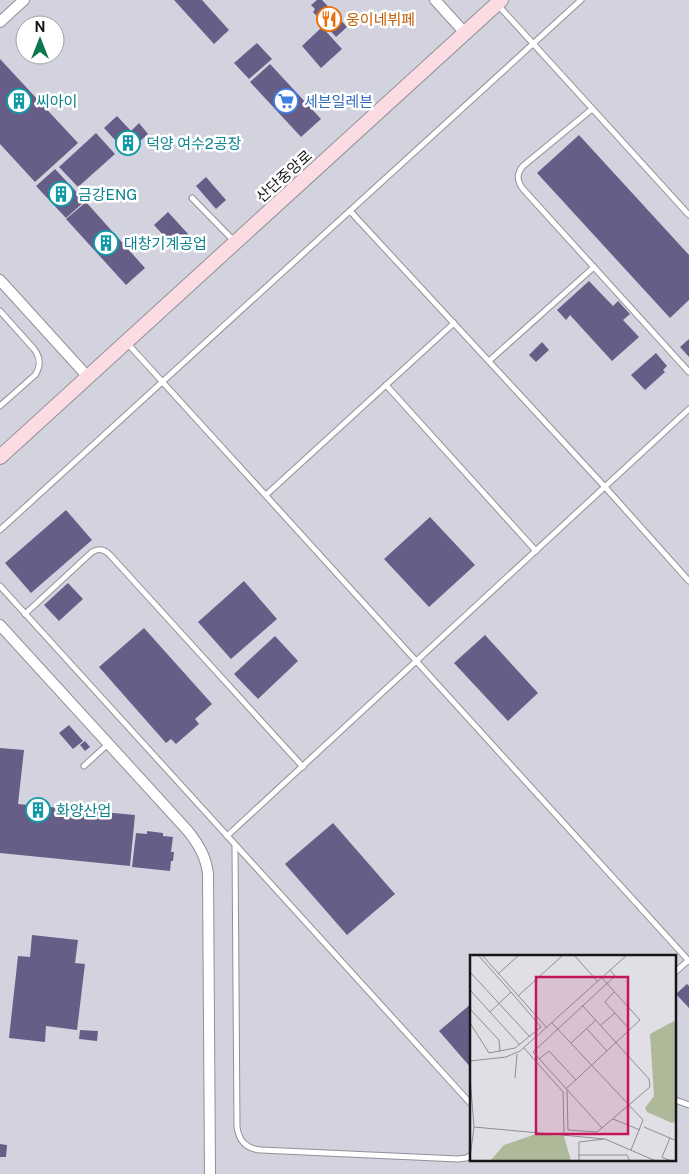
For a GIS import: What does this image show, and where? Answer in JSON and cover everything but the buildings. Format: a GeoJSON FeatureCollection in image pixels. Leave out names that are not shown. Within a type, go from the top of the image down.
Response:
{"type":"FeatureCollection","features":[{"type":"Feature","properties":{"kind":"street"},"geometry":{"type":"LineString","coordinates":[[0,22],[24,0]]}},
{"type":"Feature","properties":{"kind":"street"},"geometry":{"type":"LineString","coordinates":[[435,0],[465,33]]}},
{"type":"Feature","properties":{"kind":"street","name":"산단중앙로"},"geometry":{"type":"LineString","coordinates":[[0,457],[499,2]]}},
{"type":"Feature","properties":{"kind":"street"},"geometry":{"type":"LineString","coordinates":[[0,280],[88,377]]}},
{"type":"Feature","properties":{"kind":"street"},"geometry":{"type":"LineString","coordinates":[[0,625],[188,832],[201,850],[207,865],[210,1174]]}},
{"type":"Feature","properties":{"kind":"lane"},"geometry":{"type":"LineString","coordinates":[[0,530],[581,0]]}},
{"type":"Feature","properties":{"kind":"lane"},"geometry":{"type":"LineString","coordinates":[[499,2],[533,44],[689,215]]}},
{"type":"Feature","properties":{"kind":"lane"},"geometry":{"type":"LineString","coordinates":[[592,109],[523,166],[520,170],[518,182],[689,372]]}},
{"type":"Feature","properties":{"kind":"lane"},"geometry":{"type":"LineString","coordinates":[[192,198],[235,243]]}},
{"type":"Feature","properties":{"kind":"lane"},"geometry":{"type":"LineString","coordinates":[[350,211],[605,487],[689,581]]}},
{"type":"Feature","properties":{"kind":"lane"},"geometry":{"type":"LineString","coordinates":[[489,361],[594,267]]}},
{"type":"Feature","properties":{"kind":"lane"},"geometry":{"type":"LineString","coordinates":[[0,312],[34,349],[39,356],[40,362],[35,375],[0,406]]}},
{"type":"Feature","properties":{"kind":"lane"},"geometry":{"type":"LineString","coordinates":[[266,495],[454,323]]}},
{"type":"Feature","properties":{"kind":"lane"},"geometry":{"type":"LineString","coordinates":[[126,342],[689,960],[676,971]]}},
{"type":"Feature","properties":{"kind":"lane"},"geometry":{"type":"LineString","coordinates":[[386,385],[536,550]]}},
{"type":"Feature","properties":{"kind":"lane"},"geometry":{"type":"LineString","coordinates":[[227,836],[689,409]]}},
{"type":"Feature","properties":{"kind":"lane"},"geometry":{"type":"LineString","coordinates":[[25,614],[92,552],[99,549],[104,550],[303,766]]}},
{"type":"Feature","properties":{"kind":"lane"},"geometry":{"type":"LineString","coordinates":[[0,586],[470,1103]]}},
{"type":"Feature","properties":{"kind":"lane"},"geometry":{"type":"LineString","coordinates":[[84,766],[108,744]]}},
{"type":"Feature","properties":{"kind":"lane"},"geometry":{"type":"LineString","coordinates":[[235,845],[237,1127],[241,1141],[251,1149],[261,1150],[458,1159],[470,1156]]}},
{"type":"Feature","properties":{"kind":"lane"},"geometry":{"type":"LineString","coordinates":[[676,1100],[689,1105]]}},
{"type":"Feature","properties":{"kind":"shaded area"},"geometry":{"type":"Polygon","coordinates":[[[0,0],[689,0],[689,1174],[0,1174],[0,0]]]}},
{"type":"Feature","properties":{"kind":"place","name":"웅이네뷔페"},"geometry":{"type":"Point","coordinates":[329,19]}},
{"type":"Feature","properties":{"kind":"place","name":"씨아이"},"geometry":{"type":"Point","coordinates":[19,101]}},
{"type":"Feature","properties":{"kind":"place","name":"세븐일레븐"},"geometry":{"type":"Point","coordinates":[286,101]}},
{"type":"Feature","properties":{"kind":"place","name":"덕양 여수2공장"},"geometry":{"type":"Point","coordinates":[128,143]}},
{"type":"Feature","properties":{"kind":"place","name":"금강ENG"},"geometry":{"type":"Point","coordinates":[61,194]}},
{"type":"Feature","properties":{"kind":"place","name":"대창기계공업"},"geometry":{"type":"Point","coordinates":[106,243]}},
{"type":"Feature","properties":{"kind":"place","name":"화양산업"},"geometry":{"type":"Point","coordinates":[38,810]}}]}
